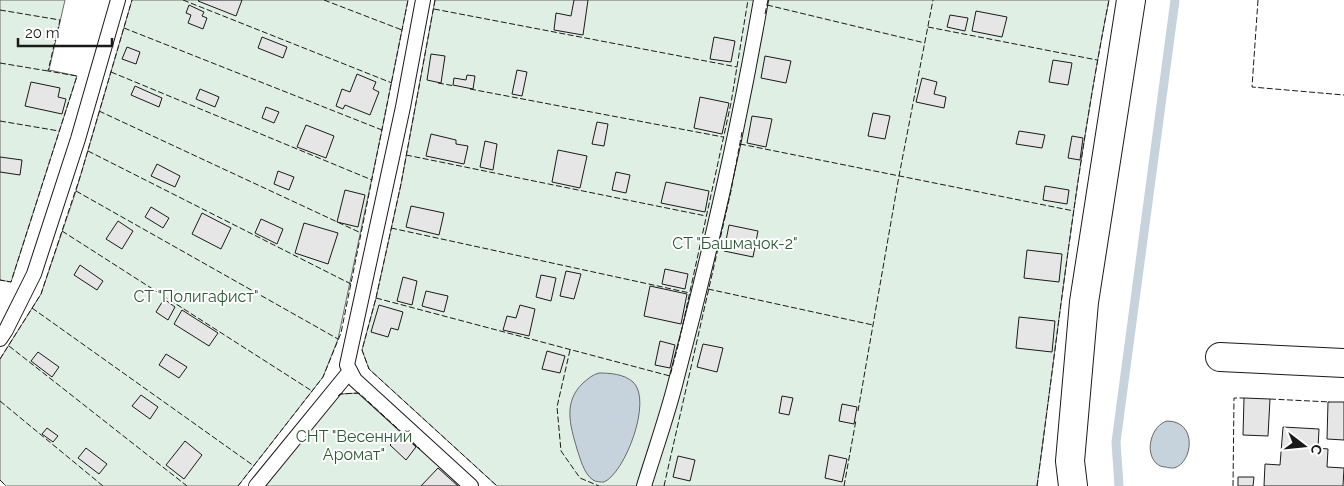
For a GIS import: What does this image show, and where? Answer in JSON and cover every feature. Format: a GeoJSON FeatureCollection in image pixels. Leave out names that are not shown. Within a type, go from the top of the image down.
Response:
{"type":"FeatureCollection","features":[{"type":"Feature","properties":{"kind":"street"},"geometry":{"type":"LineString","coordinates":[[1073,486],[1070,461],[1084,302],[1131,0]]}},
{"type":"Feature","properties":{"kind":"street"},"geometry":{"type":"LineString","coordinates":[[1220,356],[1344,363]]}},
{"type":"Feature","properties":{"kind":"lane"},"geometry":{"type":"LineString","coordinates":[[0,339],[34,274],[78,139],[118,0]]}},
{"type":"Feature","properties":{"kind":"lane"},"geometry":{"type":"LineString","coordinates":[[423,0],[403,107],[347,366],[355,380],[471,486]]}},
{"type":"Feature","properties":{"kind":"lane"},"geometry":{"type":"LineString","coordinates":[[644,486],[677,379],[724,188],[751,57],[760,0]]}},
{"type":"Feature","properties":{"kind":"lane"},"geometry":{"type":"LineString","coordinates":[[256,486],[350,371]]}},
{"type":"Feature","properties":{"kind":"green space"},"geometry":{"type":"Polygon","coordinates":[[[0,0],[65,0],[49,70],[77,76],[11,282],[0,280],[0,0]]]}},
{"type":"Feature","properties":{"kind":"green space","name":"СТ \"Полигафист\""},"geometry":{"type":"Polygon","coordinates":[[[132,0],[408,0],[338,339],[323,377],[238,486],[6,486],[0,480],[0,359],[41,294],[76,191],[132,0]]]}},
{"type":"Feature","properties":{"kind":"green space","name":"СТ \"Башмачок-2\""},"geometry":{"type":"Polygon","coordinates":[[[435,0],[1109,0],[1087,121],[1037,486],[497,486],[369,369],[362,350],[376,298],[401,184],[435,0]]]}},
{"type":"Feature","properties":{"kind":"green space","name":"СНТ \"Весенний Аромат\""},"geometry":{"type":"Polygon","coordinates":[[[359,393],[460,486],[264,486],[340,394],[359,393]]]}},
{"type":"Feature","properties":{"kind":"shaded area"},"geometry":{"type":"Polygon","coordinates":[[[599,373],[621,376],[633,382],[638,391],[640,404],[634,435],[628,451],[612,476],[604,482],[593,480],[585,470],[574,440],[570,414],[570,406],[577,390],[589,378],[599,373]]]}},
{"type":"Feature","properties":{"kind":"shaded area"},"geometry":{"type":"Polygon","coordinates":[[[1167,421],[1177,423],[1184,428],[1188,435],[1188,451],[1185,459],[1174,468],[1158,465],[1152,458],[1151,452],[1150,445],[1154,433],[1162,423],[1167,421]]]}},
{"type":"Feature","properties":{"kind":"building"},"geometry":{"type":"Polygon","coordinates":[[[199,0],[242,0],[236,16],[199,0]]]}},
{"type":"Feature","properties":{"kind":"building"},"geometry":{"type":"Polygon","coordinates":[[[574,0],[588,0],[583,35],[554,30],[556,13],[571,16],[574,0]]]}},
{"type":"Feature","properties":{"kind":"building"},"geometry":{"type":"Polygon","coordinates":[[[189,5],[204,12],[202,16],[207,18],[203,29],[188,23],[191,15],[186,13],[189,5]]]}},
{"type":"Feature","properties":{"kind":"building"},"geometry":{"type":"Polygon","coordinates":[[[976,11],[1007,17],[1002,37],[972,31],[976,11]]]}},
{"type":"Feature","properties":{"kind":"building"},"geometry":{"type":"Polygon","coordinates":[[[950,15],[968,18],[965,31],[947,27],[950,15]]]}},
{"type":"Feature","properties":{"kind":"building"},"geometry":{"type":"Polygon","coordinates":[[[262,37],[287,47],[283,58],[258,48],[262,37]]]}},
{"type":"Feature","properties":{"kind":"building"},"geometry":{"type":"Polygon","coordinates":[[[714,37],[735,41],[731,62],[710,59],[714,37]]]}},
{"type":"Feature","properties":{"kind":"building"},"geometry":{"type":"Polygon","coordinates":[[[127,47],[140,52],[136,64],[122,59],[127,47]]]}},
{"type":"Feature","properties":{"kind":"building"},"geometry":{"type":"Polygon","coordinates":[[[431,54],[445,56],[441,83],[427,80],[431,54]]]}},
{"type":"Feature","properties":{"kind":"building"},"geometry":{"type":"Polygon","coordinates":[[[765,56],[791,61],[786,83],[761,78],[765,56]]]}},
{"type":"Feature","properties":{"kind":"building"},"geometry":{"type":"Polygon","coordinates":[[[1053,60],[1072,63],[1068,85],[1049,82],[1053,60]]]}},
{"type":"Feature","properties":{"kind":"building"},"geometry":{"type":"Polygon","coordinates":[[[517,70],[527,72],[522,96],[512,94],[517,70]]]}},
{"type":"Feature","properties":{"kind":"building"},"geometry":{"type":"Polygon","coordinates":[[[357,74],[376,82],[373,89],[379,92],[370,115],[345,105],[343,109],[336,106],[342,89],[350,92],[357,74]]]}},
{"type":"Feature","properties":{"kind":"building"},"geometry":{"type":"Polygon","coordinates":[[[467,75],[475,76],[473,89],[453,85],[454,78],[466,80],[467,75]]]}},
{"type":"Feature","properties":{"kind":"building"},"geometry":{"type":"Polygon","coordinates":[[[922,78],[937,82],[934,94],[946,97],[944,108],[916,102],[922,78]]]}},
{"type":"Feature","properties":{"kind":"building"},"geometry":{"type":"Polygon","coordinates":[[[31,82],[60,88],[58,97],[66,99],[62,114],[25,106],[31,82]]]}},
{"type":"Feature","properties":{"kind":"building"},"geometry":{"type":"Polygon","coordinates":[[[135,86],[162,98],[159,107],[131,95],[135,86]]]}},
{"type":"Feature","properties":{"kind":"building"},"geometry":{"type":"Polygon","coordinates":[[[200,89],[219,97],[215,107],[196,99],[200,89]]]}},
{"type":"Feature","properties":{"kind":"building"},"geometry":{"type":"Polygon","coordinates":[[[700,97],[729,103],[722,134],[694,128],[700,97]]]}},
{"type":"Feature","properties":{"kind":"building"},"geometry":{"type":"Polygon","coordinates":[[[266,107],[279,112],[274,123],[262,118],[266,107]]]}},
{"type":"Feature","properties":{"kind":"building"},"geometry":{"type":"Polygon","coordinates":[[[873,113],[890,116],[885,139],[868,136],[873,113]]]}},
{"type":"Feature","properties":{"kind":"building"},"geometry":{"type":"Polygon","coordinates":[[[752,116],[772,119],[766,147],[747,143],[752,116]]]}},
{"type":"Feature","properties":{"kind":"building"},"geometry":{"type":"Polygon","coordinates":[[[597,122],[608,124],[604,146],[592,144],[597,122]]]}},
{"type":"Feature","properties":{"kind":"building"},"geometry":{"type":"Polygon","coordinates":[[[306,125],[334,136],[326,158],[297,147],[306,125]]]}},
{"type":"Feature","properties":{"kind":"building"},"geometry":{"type":"Polygon","coordinates":[[[1019,131],[1045,135],[1042,148],[1016,144],[1019,131]]]}},
{"type":"Feature","properties":{"kind":"building"},"geometry":{"type":"Polygon","coordinates":[[[431,134],[456,140],[456,144],[468,146],[464,164],[426,156],[431,134]]]}},
{"type":"Feature","properties":{"kind":"building"},"geometry":{"type":"Polygon","coordinates":[[[1072,136],[1083,138],[1080,160],[1068,158],[1072,136]]]}},
{"type":"Feature","properties":{"kind":"building"},"geometry":{"type":"Polygon","coordinates":[[[485,141],[497,144],[493,170],[480,167],[485,141]]]}},
{"type":"Feature","properties":{"kind":"building"},"geometry":{"type":"Polygon","coordinates":[[[558,150],[587,156],[580,188],[552,182],[558,150]]]}},
{"type":"Feature","properties":{"kind":"building"},"geometry":{"type":"Polygon","coordinates":[[[0,157],[22,160],[20,175],[0,172],[0,157]]]}},
{"type":"Feature","properties":{"kind":"building"},"geometry":{"type":"Polygon","coordinates":[[[157,164],[180,176],[175,187],[151,176],[157,164]]]}},
{"type":"Feature","properties":{"kind":"building"},"geometry":{"type":"Polygon","coordinates":[[[278,171],[294,177],[289,190],[274,184],[278,171]]]}},
{"type":"Feature","properties":{"kind":"building"},"geometry":{"type":"Polygon","coordinates":[[[616,172],[630,175],[626,193],[612,190],[616,172]]]}},
{"type":"Feature","properties":{"kind":"building"},"geometry":{"type":"Polygon","coordinates":[[[666,182],[709,191],[705,212],[661,203],[666,182]]]}},
{"type":"Feature","properties":{"kind":"building"},"geometry":{"type":"Polygon","coordinates":[[[1045,186],[1069,190],[1067,204],[1043,200],[1045,186]]]}},
{"type":"Feature","properties":{"kind":"building"},"geometry":{"type":"Polygon","coordinates":[[[345,190],[365,195],[358,227],[337,222],[345,190]]]}},
{"type":"Feature","properties":{"kind":"building"},"geometry":{"type":"Polygon","coordinates":[[[411,206],[444,213],[439,235],[406,227],[411,206]]]}},
{"type":"Feature","properties":{"kind":"building"},"geometry":{"type":"Polygon","coordinates":[[[151,207],[169,218],[163,228],[145,217],[151,207]]]}},
{"type":"Feature","properties":{"kind":"building"},"geometry":{"type":"Polygon","coordinates":[[[202,213],[231,228],[221,249],[192,234],[202,213]]]}},
{"type":"Feature","properties":{"kind":"building"},"geometry":{"type":"Polygon","coordinates":[[[261,219],[283,229],[277,244],[255,233],[261,219]]]}},
{"type":"Feature","properties":{"kind":"building"},"geometry":{"type":"Polygon","coordinates":[[[118,221],[133,231],[122,249],[106,239],[118,221]]]}},
{"type":"Feature","properties":{"kind":"building"},"geometry":{"type":"Polygon","coordinates":[[[304,223],[338,233],[328,264],[295,253],[304,223]]]}},
{"type":"Feature","properties":{"kind":"building"},"geometry":{"type":"Polygon","coordinates":[[[729,225],[758,231],[753,257],[724,251],[729,225]]]}},
{"type":"Feature","properties":{"kind":"building"},"geometry":{"type":"Polygon","coordinates":[[[1027,250],[1062,254],[1059,282],[1024,278],[1027,250]]]}},
{"type":"Feature","properties":{"kind":"building"},"geometry":{"type":"Polygon","coordinates":[[[80,265],[103,281],[97,290],[74,275],[80,265]]]}},
{"type":"Feature","properties":{"kind":"building"},"geometry":{"type":"Polygon","coordinates":[[[665,269],[688,274],[685,289],[662,284],[665,269]]]}},
{"type":"Feature","properties":{"kind":"building"},"geometry":{"type":"Polygon","coordinates":[[[566,271],[581,274],[574,299],[560,296],[566,271]]]}},
{"type":"Feature","properties":{"kind":"building"},"geometry":{"type":"Polygon","coordinates":[[[541,275],[556,278],[551,301],[536,297],[541,275]]]}},
{"type":"Feature","properties":{"kind":"building"},"geometry":{"type":"Polygon","coordinates":[[[403,277],[417,281],[412,305],[397,301],[403,277]]]}},
{"type":"Feature","properties":{"kind":"building"},"geometry":{"type":"Polygon","coordinates":[[[650,286],[687,294],[681,324],[644,316],[650,286]]]}},
{"type":"Feature","properties":{"kind":"building"},"geometry":{"type":"Polygon","coordinates":[[[426,291],[448,296],[444,312],[422,306],[426,291]]]}},
{"type":"Feature","properties":{"kind":"building"},"geometry":{"type":"Polygon","coordinates":[[[164,299],[175,307],[168,320],[156,312],[164,299]]]}},
{"type":"Feature","properties":{"kind":"building"},"geometry":{"type":"Polygon","coordinates":[[[379,305],[403,312],[398,330],[391,328],[388,337],[371,332],[379,305]]]}},
{"type":"Feature","properties":{"kind":"building"},"geometry":{"type":"Polygon","coordinates":[[[520,305],[535,309],[529,336],[503,330],[507,316],[516,318],[520,305]]]}},
{"type":"Feature","properties":{"kind":"building"},"geometry":{"type":"Polygon","coordinates":[[[182,310],[218,333],[209,346],[174,324],[182,310]]]}},
{"type":"Feature","properties":{"kind":"building"},"geometry":{"type":"Polygon","coordinates":[[[1019,317],[1055,321],[1052,352],[1016,348],[1019,317]]]}},
{"type":"Feature","properties":{"kind":"building"},"geometry":{"type":"Polygon","coordinates":[[[660,341],[675,345],[670,368],[655,365],[660,341]]]}},
{"type":"Feature","properties":{"kind":"building"},"geometry":{"type":"Polygon","coordinates":[[[703,344],[723,348],[717,372],[697,367],[703,344]]]}},
{"type":"Feature","properties":{"kind":"building"},"geometry":{"type":"Polygon","coordinates":[[[547,351],[565,356],[560,373],[542,369],[547,351]]]}},
{"type":"Feature","properties":{"kind":"building"},"geometry":{"type":"Polygon","coordinates":[[[38,352],[59,367],[52,377],[31,361],[38,352]]]}},
{"type":"Feature","properties":{"kind":"building"},"geometry":{"type":"Polygon","coordinates":[[[166,354],[187,367],[179,378],[159,365],[166,354]]]}},
{"type":"Feature","properties":{"kind":"building"},"geometry":{"type":"Polygon","coordinates":[[[141,395],[158,407],[150,419],[132,406],[141,395]]]}},
{"type":"Feature","properties":{"kind":"building"},"geometry":{"type":"Polygon","coordinates":[[[782,396],[793,398],[789,415],[779,413],[782,396]]]}},
{"type":"Feature","properties":{"kind":"building"},"geometry":{"type":"Polygon","coordinates":[[[1244,398],[1270,399],[1268,436],[1243,435],[1244,398]]]}},
{"type":"Feature","properties":{"kind":"building"},"geometry":{"type":"Polygon","coordinates":[[[1328,402],[1344,402],[1344,440],[1327,439],[1328,402]]]}},
{"type":"Feature","properties":{"kind":"building"},"geometry":{"type":"Polygon","coordinates":[[[842,404],[857,407],[854,424],[839,421],[842,404]]]}},
{"type":"Feature","properties":{"kind":"building"},"geometry":{"type":"Polygon","coordinates":[[[1283,427],[1319,429],[1318,448],[1328,449],[1327,467],[1344,468],[1343,486],[1264,486],[1265,464],[1280,465],[1283,427]]]}},
{"type":"Feature","properties":{"kind":"building"},"geometry":{"type":"Polygon","coordinates":[[[47,428],[58,436],[53,442],[42,434],[47,428]]]}},
{"type":"Feature","properties":{"kind":"building"},"geometry":{"type":"Polygon","coordinates":[[[401,433],[416,447],[406,460],[390,445],[401,433]]]}},
{"type":"Feature","properties":{"kind":"building"},"geometry":{"type":"Polygon","coordinates":[[[185,441],[202,455],[184,479],[166,465],[185,441]]]}},
{"type":"Feature","properties":{"kind":"building"},"geometry":{"type":"Polygon","coordinates":[[[86,448],[107,464],[99,474],[78,458],[86,448]]]}},
{"type":"Feature","properties":{"kind":"building"},"geometry":{"type":"Polygon","coordinates":[[[829,455],[847,459],[842,482],[825,478],[829,455]]]}},
{"type":"Feature","properties":{"kind":"building"},"geometry":{"type":"Polygon","coordinates":[[[678,456],[695,460],[690,481],[673,477],[678,456]]]}},
{"type":"Feature","properties":{"kind":"building"},"geometry":{"type":"Polygon","coordinates":[[[438,468],[458,486],[421,486],[438,468]]]}},
{"type":"Feature","properties":{"kind":"building"},"geometry":{"type":"Polygon","coordinates":[[[1238,477],[1254,477],[1253,486],[1238,486],[1238,477]]]}},
{"type":"Feature","properties":{"kind":"waterway"},"geometry":{"type":"LineString","coordinates":[[1119,486],[1116,442],[1175,0]]}},
{"type":"Feature","properties":{"kind":"fence"},"geometry":{"type":"LineString","coordinates":[[0,359],[41,294],[81,174],[132,0]]}},
{"type":"Feature","properties":{"kind":"fence"},"geometry":{"type":"LineString","coordinates":[[183,0],[392,83]]}},
{"type":"Feature","properties":{"kind":"fence"},"geometry":{"type":"LineString","coordinates":[[324,0],[402,30]]}},
{"type":"Feature","properties":{"kind":"fence"},"geometry":{"type":"LineString","coordinates":[[238,486],[323,377],[341,333],[408,0]]}},
{"type":"Feature","properties":{"kind":"fence"},"geometry":{"type":"LineString","coordinates":[[435,0],[401,184],[376,298],[362,350],[369,369],[497,486]]}},
{"type":"Feature","properties":{"kind":"fence"},"geometry":{"type":"LineString","coordinates":[[376,298],[670,376],[731,103],[748,0]]}},
{"type":"Feature","properties":{"kind":"fence"},"geometry":{"type":"LineString","coordinates":[[765,14],[768,0]]}},
{"type":"Feature","properties":{"kind":"fence"},"geometry":{"type":"LineString","coordinates":[[858,411],[899,176],[933,0]]}},
{"type":"Feature","properties":{"kind":"fence"},"geometry":{"type":"LineString","coordinates":[[1037,486],[1087,121],[1109,0]]}},
{"type":"Feature","properties":{"kind":"fence"},"geometry":{"type":"LineString","coordinates":[[1258,0],[1252,87],[1344,95]]}},
{"type":"Feature","properties":{"kind":"fence"},"geometry":{"type":"LineString","coordinates":[[767,5],[925,43]]}},
{"type":"Feature","properties":{"kind":"fence"},"geometry":{"type":"LineString","coordinates":[[434,9],[737,67]]}},
{"type":"Feature","properties":{"kind":"fence"},"geometry":{"type":"LineString","coordinates":[[0,10],[60,20],[48,71],[77,76],[11,282],[0,280]]}},
{"type":"Feature","properties":{"kind":"fence"},"geometry":{"type":"LineString","coordinates":[[928,27],[1097,60]]}},
{"type":"Feature","properties":{"kind":"fence"},"geometry":{"type":"LineString","coordinates":[[124,28],[382,130]]}},
{"type":"Feature","properties":{"kind":"fence"},"geometry":{"type":"LineString","coordinates":[[0,63],[48,71]]}},
{"type":"Feature","properties":{"kind":"fence"},"geometry":{"type":"LineString","coordinates":[[111,72],[372,180]]}},
{"type":"Feature","properties":{"kind":"fence"},"geometry":{"type":"LineString","coordinates":[[438,83],[455,86]]}},
{"type":"Feature","properties":{"kind":"fence"},"geometry":{"type":"LineString","coordinates":[[470,89],[723,137]]}},
{"type":"Feature","properties":{"kind":"fence"},"geometry":{"type":"LineString","coordinates":[[99,111],[361,233]]}},
{"type":"Feature","properties":{"kind":"fence"},"geometry":{"type":"LineString","coordinates":[[0,121],[59,131]]}},
{"type":"Feature","properties":{"kind":"fence"},"geometry":{"type":"LineString","coordinates":[[664,486],[731,191],[742,132]]}},
{"type":"Feature","properties":{"kind":"fence"},"geometry":{"type":"LineString","coordinates":[[740,144],[1074,211]]}},
{"type":"Feature","properties":{"kind":"fence"},"geometry":{"type":"LineString","coordinates":[[88,151],[351,284]]}},
{"type":"Feature","properties":{"kind":"fence"},"geometry":{"type":"LineString","coordinates":[[406,155],[706,216]]}},
{"type":"Feature","properties":{"kind":"fence"},"geometry":{"type":"LineString","coordinates":[[76,191],[338,339]]}},
{"type":"Feature","properties":{"kind":"fence"},"geometry":{"type":"LineString","coordinates":[[391,228],[690,293]]}},
{"type":"Feature","properties":{"kind":"fence"},"geometry":{"type":"LineString","coordinates":[[62,231],[312,391]]}},
{"type":"Feature","properties":{"kind":"fence"},"geometry":{"type":"LineString","coordinates":[[708,289],[873,325]]}},
{"type":"Feature","properties":{"kind":"fence"},"geometry":{"type":"LineString","coordinates":[[32,308],[254,466]]}},
{"type":"Feature","properties":{"kind":"fence"},"geometry":{"type":"LineString","coordinates":[[9,346],[187,486]]}},
{"type":"Feature","properties":{"kind":"fence"},"geometry":{"type":"LineString","coordinates":[[570,350],[557,407],[561,451],[580,478],[599,486]]}},
{"type":"Feature","properties":{"kind":"fence"},"geometry":{"type":"LineString","coordinates":[[338,396],[340,394],[359,393],[420,449]]}},
{"type":"Feature","properties":{"kind":"fence"},"geometry":{"type":"LineString","coordinates":[[1233,486],[1234,398],[1244,398]]}},
{"type":"Feature","properties":{"kind":"fence"},"geometry":{"type":"LineString","coordinates":[[1270,399],[1330,402]]}},
{"type":"Feature","properties":{"kind":"fence"},"geometry":{"type":"LineString","coordinates":[[0,401],[103,486]]}},
{"type":"Feature","properties":{"kind":"fence"},"geometry":{"type":"LineString","coordinates":[[844,486],[856,420]]}},
{"type":"Feature","properties":{"kind":"fence"},"geometry":{"type":"LineString","coordinates":[[0,480],[6,486]]}}]}
